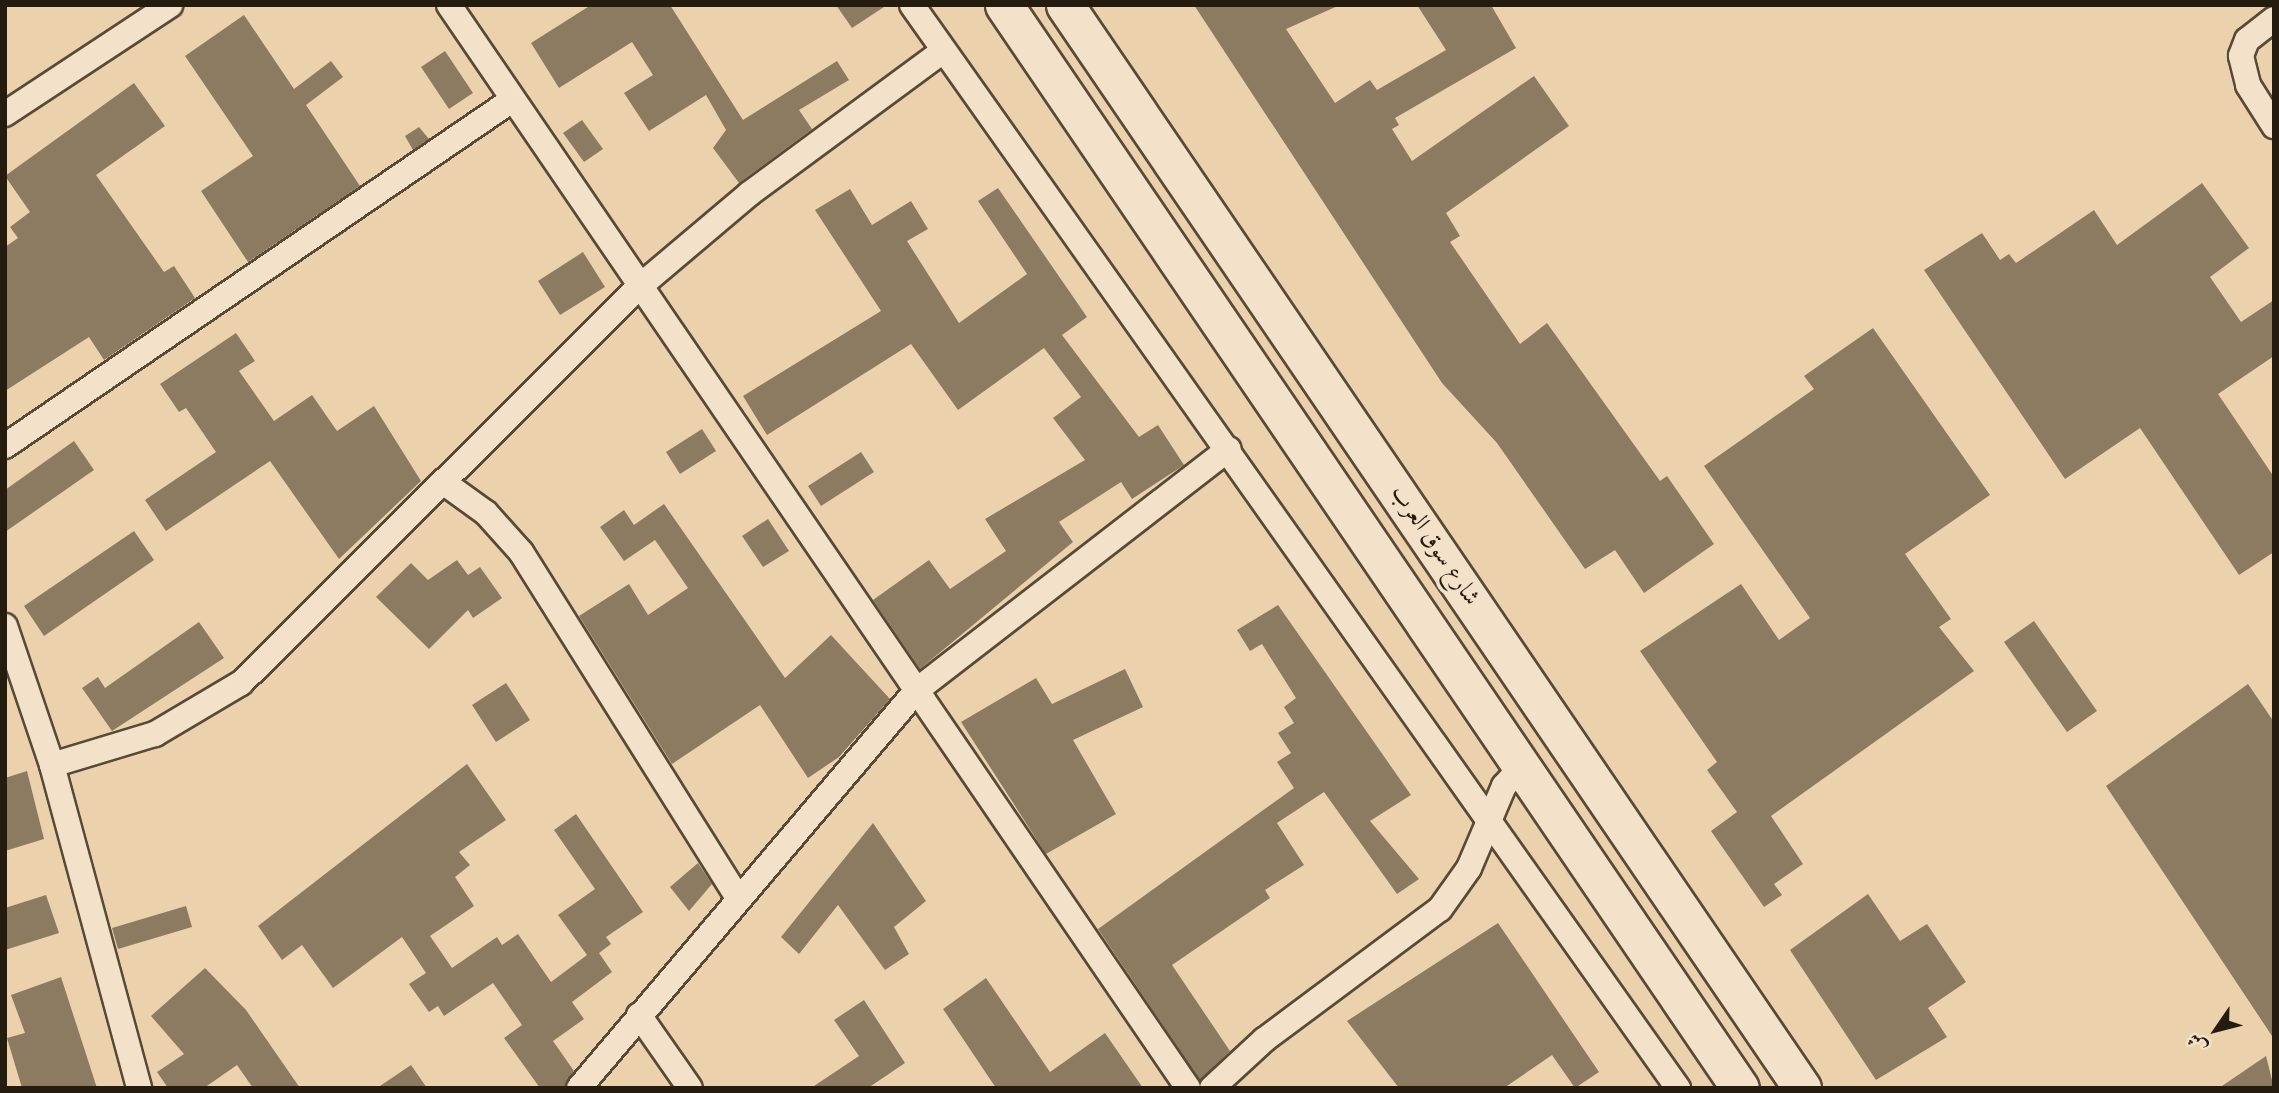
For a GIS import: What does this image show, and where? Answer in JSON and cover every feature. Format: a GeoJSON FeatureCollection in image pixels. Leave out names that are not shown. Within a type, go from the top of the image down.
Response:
{"type":"FeatureCollection","features":[{"type":"Feature","properties":{"kind":"main road"},"geometry":{"type":"LineString","coordinates":[[1004,5],[1741,1088]]}},
{"type":"Feature","properties":{"kind":"main road","name":"شارع سوق العرب"},"geometry":{"type":"LineString","coordinates":[[1065,5],[1802,1088]]}},
{"type":"Feature","properties":{"kind":"street"},"geometry":{"type":"LineString","coordinates":[[5,114],[170,5]]}},
{"type":"Feature","properties":{"kind":"street"},"geometry":{"type":"LineString","coordinates":[[449,5],[1188,1088]]}},
{"type":"Feature","properties":{"kind":"street"},"geometry":{"type":"LineString","coordinates":[[912,5],[1229,449],[1678,1088]]}},
{"type":"Feature","properties":{"kind":"street"},"geometry":{"type":"LineString","coordinates":[[2274,19],[2247,40],[2241,56],[2248,85],[2274,126]]}},
{"type":"Feature","properties":{"kind":"street"},"geometry":{"type":"LineString","coordinates":[[52,765],[155,734],[222,697],[639,287],[760,186],[943,51]]}},
{"type":"Feature","properties":{"kind":"street"},"geometry":{"type":"LineString","coordinates":[[5,446],[512,100]]}},
{"type":"Feature","properties":{"kind":"street"},"geometry":{"type":"LineString","coordinates":[[579,1088],[737,896],[917,690],[1229,449]]}},
{"type":"Feature","properties":{"kind":"street"},"geometry":{"type":"LineString","coordinates":[[443,482],[486,513],[521,552],[737,896]]}},
{"type":"Feature","properties":{"kind":"street"},"geometry":{"type":"LineString","coordinates":[[5,626],[52,765],[139,1088]]}},
{"type":"Feature","properties":{"kind":"street"},"geometry":{"type":"LineString","coordinates":[[1212,1088],[1264,1040],[1422,926],[1469,868],[1504,786],[1522,767]]}},
{"type":"Feature","properties":{"kind":"street"},"geometry":{"type":"LineString","coordinates":[[639,1015],[690,1088]]}},
{"type":"Feature","properties":{"kind":"building"},"geometry":{"type":"Polygon","coordinates":[[[591,5],[670,5],[743,120],[837,61],[849,80],[799,110],[812,129],[739,183],[713,148],[726,130],[706,95],[649,131],[624,93],[653,75],[632,42],[559,88],[531,43],[591,5]]]}},
{"type":"Feature","properties":{"kind":"building"},"geometry":{"type":"Polygon","coordinates":[[[836,5],[887,5],[852,28],[836,5]]]}},
{"type":"Feature","properties":{"kind":"building"},"geometry":{"type":"Polygon","coordinates":[[[1194,5],[1340,5],[1286,29],[1335,103],[1370,80],[1377,90],[1446,50],[1417,5],[1491,5],[1516,48],[1395,118],[1399,125],[1392,129],[1412,161],[1534,76],[1569,126],[1446,213],[1460,236],[1450,242],[1520,344],[1547,323],[1660,481],[1667,476],[1714,544],[1644,593],[1615,550],[1585,569],[1497,443],[1442,383],[1194,5]]]}},
{"type":"Feature","properties":{"kind":"building"},"geometry":{"type":"Polygon","coordinates":[[[244,15],[294,89],[331,61],[343,77],[306,105],[360,186],[248,262],[201,191],[253,156],[185,56],[244,15]]]}},
{"type":"Feature","properties":{"kind":"building"},"geometry":{"type":"Polygon","coordinates":[[[445,51],[473,93],[449,109],[421,67],[445,51]]]}},
{"type":"Feature","properties":{"kind":"building"},"geometry":{"type":"Polygon","coordinates":[[[134,83],[165,126],[96,175],[164,272],[174,266],[195,298],[104,360],[89,337],[5,391],[5,247],[18,238],[10,227],[30,212],[5,176],[134,83]]]}},
{"type":"Feature","properties":{"kind":"building"},"geometry":{"type":"Polygon","coordinates":[[[582,120],[603,149],[584,162],[563,133],[582,120]]]}},
{"type":"Feature","properties":{"kind":"building"},"geometry":{"type":"Polygon","coordinates":[[[419,127],[429,139],[413,150],[405,136],[419,127]]]}},
{"type":"Feature","properties":{"kind":"building"},"geometry":{"type":"Polygon","coordinates":[[[2202,183],[2249,248],[2210,277],[2241,322],[2274,300],[2274,356],[2218,394],[2274,477],[2274,552],[2239,575],[2140,428],[2065,479],[1924,270],[1982,233],[2000,260],[2009,254],[2016,263],[2094,210],[2117,245],[2202,183]]]}},
{"type":"Feature","properties":{"kind":"building"},"geometry":{"type":"Polygon","coordinates":[[[998,188],[1087,317],[1062,335],[1139,437],[1158,425],[1184,465],[1132,499],[1121,482],[1059,522],[1073,542],[920,669],[873,600],[929,560],[950,589],[1006,551],[985,519],[1085,460],[1053,418],[1081,397],[1044,348],[958,410],[911,344],[767,435],[743,396],[881,311],[815,210],[850,189],[872,225],[911,201],[928,229],[907,241],[959,323],[1027,274],[978,201],[998,188]]]}},
{"type":"Feature","properties":{"kind":"building"},"geometry":{"type":"Polygon","coordinates":[[[583,252],[605,287],[560,315],[538,281],[583,252]]]}},
{"type":"Feature","properties":{"kind":"building"},"geometry":{"type":"Polygon","coordinates":[[[1873,328],[1990,495],[1905,554],[1951,619],[1939,627],[1974,671],[1771,816],[1803,864],[1774,884],[1782,895],[1764,907],[1711,831],[1737,812],[1707,770],[1717,762],[1640,651],[1741,584],[1779,640],[1810,618],[1704,466],[1814,389],[1804,376],[1873,328]]]}},
{"type":"Feature","properties":{"kind":"building"},"geometry":{"type":"Polygon","coordinates":[[[236,333],[255,361],[239,371],[274,421],[312,395],[337,431],[374,406],[421,481],[339,559],[270,461],[166,531],[145,500],[216,452],[186,408],[179,412],[160,384],[236,333]]]}},
{"type":"Feature","properties":{"kind":"building"},"geometry":{"type":"Polygon","coordinates":[[[702,429],[716,451],[680,474],[666,452],[702,429]]]}},
{"type":"Feature","properties":{"kind":"building"},"geometry":{"type":"Polygon","coordinates":[[[74,441],[94,470],[5,532],[5,490],[74,441]]]}},
{"type":"Feature","properties":{"kind":"building"},"geometry":{"type":"Polygon","coordinates":[[[861,452],[874,472],[821,506],[808,486],[861,452]]]}},
{"type":"Feature","properties":{"kind":"building"},"geometry":{"type":"Polygon","coordinates":[[[664,504],[785,678],[831,635],[890,699],[839,757],[808,778],[760,705],[672,764],[579,616],[629,584],[648,615],[688,588],[655,540],[624,561],[600,527],[624,510],[634,525],[664,504]]]}},
{"type":"Feature","properties":{"kind":"building"},"geometry":{"type":"Polygon","coordinates":[[[768,519],[789,551],[763,567],[742,536],[768,519]]]}},
{"type":"Feature","properties":{"kind":"building"},"geometry":{"type":"Polygon","coordinates":[[[134,531],[154,560],[44,636],[24,606],[134,531]]]}},
{"type":"Feature","properties":{"kind":"building"},"geometry":{"type":"Polygon","coordinates":[[[457,560],[468,575],[480,567],[502,598],[473,618],[468,610],[429,649],[376,597],[411,563],[428,580],[457,560]]]}},
{"type":"Feature","properties":{"kind":"building"},"geometry":{"type":"Polygon","coordinates":[[[1278,605],[1411,795],[1370,821],[1419,879],[1397,894],[1324,792],[1277,823],[1304,865],[1265,890],[1270,898],[1172,965],[1230,1051],[1200,1080],[1098,929],[1294,788],[1277,762],[1291,753],[1278,733],[1294,723],[1284,707],[1296,698],[1262,644],[1250,651],[1237,630],[1278,605]]]}},
{"type":"Feature","properties":{"kind":"building"},"geometry":{"type":"Polygon","coordinates":[[[2034,621],[2097,711],[2067,732],[2004,642],[2034,621]]]}},
{"type":"Feature","properties":{"kind":"building"},"geometry":{"type":"Polygon","coordinates":[[[199,622],[224,658],[112,731],[82,688],[98,677],[105,688],[199,622]]]}},
{"type":"Feature","properties":{"kind":"building"},"geometry":{"type":"Polygon","coordinates":[[[1125,669],[1143,707],[1073,740],[1116,814],[1046,854],[961,722],[1036,678],[1052,704],[1125,669]]]}},
{"type":"Feature","properties":{"kind":"building"},"geometry":{"type":"Polygon","coordinates":[[[506,683],[530,720],[496,742],[472,705],[506,683]]]}},
{"type":"Feature","properties":{"kind":"building"},"geometry":{"type":"Polygon","coordinates":[[[2248,684],[2274,722],[2274,1039],[2106,786],[2248,684]]]}},
{"type":"Feature","properties":{"kind":"building"},"geometry":{"type":"Polygon","coordinates":[[[467,764],[506,820],[459,852],[470,865],[455,877],[474,906],[430,936],[452,968],[497,937],[502,945],[518,934],[551,982],[587,955],[558,915],[595,889],[554,830],[576,814],[643,912],[606,937],[611,944],[599,953],[612,972],[572,1002],[584,1019],[553,1041],[574,1071],[564,1088],[540,1088],[504,1038],[522,1025],[493,983],[444,1016],[438,1006],[429,1012],[409,984],[426,973],[402,937],[333,988],[302,945],[282,960],[258,926],[467,764]]]}},
{"type":"Feature","properties":{"kind":"building"},"geometry":{"type":"Polygon","coordinates":[[[27,771],[44,839],[5,851],[5,778],[27,771]]]}},
{"type":"Feature","properties":{"kind":"building"},"geometry":{"type":"Polygon","coordinates":[[[873,823],[926,901],[894,927],[909,954],[885,970],[838,905],[799,954],[781,937],[873,823]]]}},
{"type":"Feature","properties":{"kind":"building"},"geometry":{"type":"Polygon","coordinates":[[[698,863],[712,884],[689,911],[670,887],[698,863]]]}},
{"type":"Feature","properties":{"kind":"building"},"geometry":{"type":"Polygon","coordinates":[[[1868,894],[1900,941],[1927,924],[1966,982],[1928,1008],[1947,1037],[1876,1080],[1790,950],[1868,894]]]}},
{"type":"Feature","properties":{"kind":"building"},"geometry":{"type":"Polygon","coordinates":[[[46,895],[59,933],[5,950],[5,908],[46,895]]]}},
{"type":"Feature","properties":{"kind":"building"},"geometry":{"type":"Polygon","coordinates":[[[186,906],[192,927],[118,949],[112,928],[186,906]]]}},
{"type":"Feature","properties":{"kind":"building"},"geometry":{"type":"Polygon","coordinates":[[[1498,923],[1599,1072],[1575,1088],[1552,1055],[1504,1088],[1399,1088],[1347,1021],[1498,923]]]}},
{"type":"Feature","properties":{"kind":"building"},"geometry":{"type":"Polygon","coordinates":[[[205,968],[246,1010],[300,1088],[253,1088],[237,1065],[204,1088],[168,1088],[157,1072],[184,1054],[151,1016],[205,968]]]}},
{"type":"Feature","properties":{"kind":"building"},"geometry":{"type":"Polygon","coordinates":[[[61,977],[97,1088],[22,1088],[7,1038],[25,1033],[11,995],[61,977]]]}},
{"type":"Feature","properties":{"kind":"building"},"geometry":{"type":"Polygon","coordinates":[[[986,978],[1050,1072],[1105,1033],[1143,1088],[996,1088],[943,1009],[986,978]]]}},
{"type":"Feature","properties":{"kind":"building"},"geometry":{"type":"Polygon","coordinates":[[[864,1000],[905,1063],[868,1088],[811,1088],[859,1056],[834,1020],[864,1000]]]}},
{"type":"Feature","properties":{"kind":"building"},"geometry":{"type":"Polygon","coordinates":[[[2266,1056],[2274,1088],[2219,1088],[2266,1056]]]}},
{"type":"Feature","properties":{"kind":"building"},"geometry":{"type":"Polygon","coordinates":[[[411,1065],[427,1088],[377,1088],[411,1065]]]}}]}
